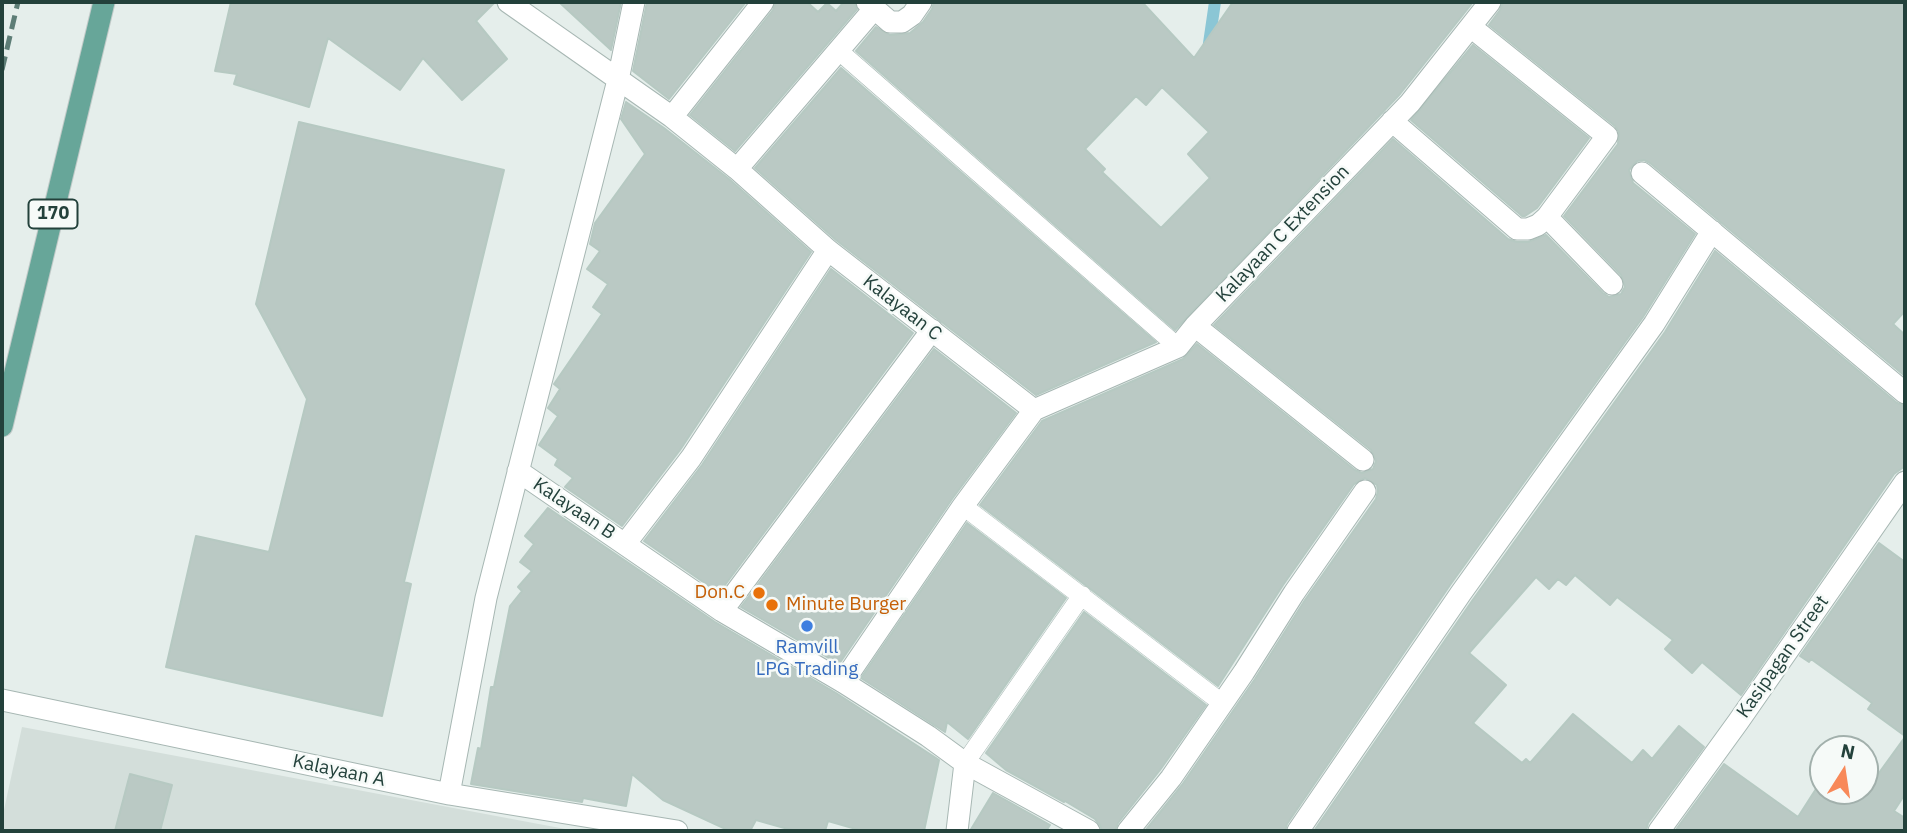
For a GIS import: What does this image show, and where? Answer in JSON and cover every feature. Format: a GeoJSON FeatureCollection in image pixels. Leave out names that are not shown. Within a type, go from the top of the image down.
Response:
{"type":"FeatureCollection","features":[{"type":"Feature","properties":{"kind":"main road","name":"170"},"geometry":{"type":"LineString","coordinates":[[2,426],[104,2]]}},
{"type":"Feature","properties":{"kind":"street","name":"Kalayaan C"},"geometry":{"type":"LineString","coordinates":[[508,2],[672,117],[737,169],[828,250],[1034,410]]}},
{"type":"Feature","properties":{"kind":"street","name":"Kalayaan B"},"geometry":{"type":"LineString","coordinates":[[634,2],[618,80],[518,471],[722,611],[843,682],[965,763],[1089,831]]}},
{"type":"Feature","properties":{"kind":"street"},"geometry":{"type":"LineString","coordinates":[[672,117],[763,2]]}},
{"type":"Feature","properties":{"kind":"street"},"geometry":{"type":"LineString","coordinates":[[737,169],[839,51],[871,5],[890,22],[902,22],[912,15],[921,2]]}},
{"type":"Feature","properties":{"kind":"street","name":"Kalayaan C Extension"},"geometry":{"type":"LineString","coordinates":[[1034,410],[1178,347],[1195,326],[1410,103],[1490,2]]}},
{"type":"Feature","properties":{"kind":"street"},"geometry":{"type":"LineString","coordinates":[[1392,121],[1517,229],[1538,225],[1546,217],[1607,136],[1471,27]]}},
{"type":"Feature","properties":{"kind":"street"},"geometry":{"type":"LineString","coordinates":[[1642,173],[1905,393]]}},
{"type":"Feature","properties":{"kind":"street"},"geometry":{"type":"LineString","coordinates":[[1546,217],[1612,284]]}},
{"type":"Feature","properties":{"kind":"street"},"geometry":{"type":"LineString","coordinates":[[1297,831],[1461,593],[1654,324],[1712,231]]}},
{"type":"Feature","properties":{"kind":"street"},"geometry":{"type":"LineString","coordinates":[[625,544],[691,458],[828,250]]}},
{"type":"Feature","properties":{"kind":"street"},"geometry":{"type":"LineString","coordinates":[[1195,326],[1363,460]]}},
{"type":"Feature","properties":{"kind":"street"},"geometry":{"type":"LineString","coordinates":[[722,611],[932,330]]}},
{"type":"Feature","properties":{"kind":"street"},"geometry":{"type":"LineString","coordinates":[[843,682],[963,506],[1034,410]]}},
{"type":"Feature","properties":{"kind":"street"},"geometry":{"type":"LineString","coordinates":[[449,794],[486,598],[518,471]]}},
{"type":"Feature","properties":{"kind":"street","name":"Kasipagan Street"},"geometry":{"type":"LineString","coordinates":[[1659,831],[1905,482]]}},
{"type":"Feature","properties":{"kind":"street"},"geometry":{"type":"LineString","coordinates":[[1128,831],[1171,778],[1365,491]]}},
{"type":"Feature","properties":{"kind":"street","name":"Kalayaan A"},"geometry":{"type":"LineString","coordinates":[[2,700],[449,794],[677,831]]}},
{"type":"Feature","properties":{"kind":"street"},"geometry":{"type":"LineString","coordinates":[[957,831],[965,763]]}},
{"type":"Feature","properties":{"kind":"lane"},"geometry":{"type":"LineString","coordinates":[[839,51],[1178,347]]}},
{"type":"Feature","properties":{"kind":"lane"},"geometry":{"type":"LineString","coordinates":[[963,506],[1223,703]]}},
{"type":"Feature","properties":{"kind":"lane"},"geometry":{"type":"LineString","coordinates":[[965,763],[1082,595]]}},
{"type":"Feature","properties":{"kind":"shaded area"},"geometry":{"type":"Polygon","coordinates":[[[22,727],[576,831],[2,831],[2,819],[22,727]]]}},
{"type":"Feature","properties":{"kind":"building"},"geometry":{"type":"Polygon","coordinates":[[[231,2],[495,2],[476,21],[507,59],[462,100],[423,58],[400,90],[328,38],[309,107],[234,84],[237,74],[215,71],[231,2]]]}},
{"type":"Feature","properties":{"kind":"building"},"geometry":{"type":"Polygon","coordinates":[[[559,2],[621,2],[611,50],[559,2]]]}},
{"type":"Feature","properties":{"kind":"building"},"geometry":{"type":"Polygon","coordinates":[[[647,2],[746,2],[669,99],[633,71],[647,2]]]}},
{"type":"Feature","properties":{"kind":"building"},"geometry":{"type":"Polygon","coordinates":[[[776,2],[807,2],[818,12],[827,3],[836,11],[844,2],[854,2],[857,9],[735,151],[690,115],[773,10],[776,2]]]}},
{"type":"Feature","properties":{"kind":"building"},"geometry":{"type":"Polygon","coordinates":[[[934,2],[1142,2],[1194,58],[1233,2],[1473,2],[1400,94],[1175,330],[856,51],[876,27],[890,35],[910,33],[923,22],[934,2]],[[1162,87],[1146,105],[1136,96],[1085,149],[1105,169],[1102,172],[1161,228],[1210,178],[1188,154],[1209,132],[1162,87]]]}},
{"type":"Feature","properties":{"kind":"building"},"geometry":{"type":"Polygon","coordinates":[[[1503,2],[1905,2],[1905,311],[1893,324],[1905,335],[1905,376],[1650,163],[1637,161],[1629,170],[1633,183],[1695,234],[1643,317],[1450,585],[1287,824],[1285,831],[1145,831],[1182,785],[1376,499],[1377,485],[1365,478],[1354,484],[1283,585],[1218,686],[980,505],[1042,421],[1183,359],[1197,344],[1355,470],[1362,473],[1373,469],[1376,461],[1371,450],[1214,325],[1393,139],[1508,239],[1528,242],[1546,235],[1603,293],[1609,297],[1621,294],[1625,287],[1621,275],[1564,216],[1618,144],[1619,132],[1489,25],[1503,2]]]}},
{"type":"Feature","properties":{"kind":"building"},"geometry":{"type":"Polygon","coordinates":[[[1473,45],[1589,138],[1537,208],[1525,216],[1411,120],[1473,45]]]}},
{"type":"Feature","properties":{"kind":"building"},"geometry":{"type":"Polygon","coordinates":[[[841,68],[1156,342],[1036,395],[836,240],[755,168],[841,68]]]}},
{"type":"Feature","properties":{"kind":"building"},"geometry":{"type":"Polygon","coordinates":[[[626,102],[729,179],[811,252],[680,450],[622,526],[565,487],[573,478],[555,465],[558,459],[539,445],[558,416],[548,408],[560,389],[554,384],[602,314],[593,307],[608,284],[587,269],[600,251],[590,244],[595,223],[645,154],[621,119],[626,102]]]}},
{"type":"Feature","properties":{"kind":"building"},"geometry":{"type":"Polygon","coordinates":[[[299,122],[504,170],[404,582],[411,584],[382,716],[166,667],[196,536],[269,552],[307,399],[256,304],[299,122]]]}},
{"type":"Feature","properties":{"kind":"building"},"geometry":{"type":"Polygon","coordinates":[[[1715,251],[1897,403],[1905,406],[1905,466],[1894,474],[1741,695],[1702,662],[1692,673],[1665,649],[1673,640],[1617,597],[1610,605],[1575,575],[1566,585],[1558,579],[1549,589],[1536,577],[1469,653],[1506,685],[1473,723],[1522,763],[1526,759],[1530,763],[1573,714],[1632,763],[1643,750],[1652,759],[1679,726],[1704,747],[1648,823],[1646,831],[1314,831],[1472,601],[1665,332],[1715,251]]]}},
{"type":"Feature","properties":{"kind":"building"},"geometry":{"type":"Polygon","coordinates":[[[831,269],[913,333],[719,593],[644,541],[702,465],[831,269]]]}},
{"type":"Feature","properties":{"kind":"building"},"geometry":{"type":"Polygon","coordinates":[[[934,349],[1016,413],[952,499],[839,664],[741,607],[934,349]]]}},
{"type":"Feature","properties":{"kind":"building"},"geometry":{"type":"Polygon","coordinates":[[[548,508],[715,622],[836,693],[939,760],[924,831],[863,831],[828,821],[825,831],[795,831],[756,820],[750,831],[730,831],[663,800],[632,774],[626,806],[583,798],[582,802],[471,784],[478,748],[481,749],[491,687],[494,687],[510,606],[522,591],[518,587],[532,571],[520,562],[534,544],[525,536],[548,508]]]}},
{"type":"Feature","properties":{"kind":"building"},"geometry":{"type":"Polygon","coordinates":[[[967,523],[1066,598],[968,739],[947,722],[945,732],[861,678],[967,523]]]}},
{"type":"Feature","properties":{"kind":"building"},"geometry":{"type":"Polygon","coordinates":[[[1879,543],[1905,562],[1905,736],[1868,709],[1872,703],[1811,659],[1809,662],[1800,656],[1879,543]]]}},
{"type":"Feature","properties":{"kind":"building"},"geometry":{"type":"Polygon","coordinates":[[[1084,612],[1206,705],[1118,823],[1115,831],[1102,831],[1095,819],[1006,770],[986,753],[1084,612]]]}},
{"type":"Feature","properties":{"kind":"building"},"geometry":{"type":"Polygon","coordinates":[[[1905,737],[1905,794],[1894,811],[1905,818],[1905,831],[1675,831],[1724,764],[1798,817],[1809,800],[1809,805],[1879,805],[1879,773],[1905,737]]]}},
{"type":"Feature","properties":{"kind":"building"},"geometry":{"type":"Polygon","coordinates":[[[130,774],[172,785],[160,831],[115,831],[130,774]]]}},
{"type":"Feature","properties":{"kind":"building"},"geometry":{"type":"Polygon","coordinates":[[[993,793],[1050,825],[1046,831],[970,831],[993,793]]]}},
{"type":"Feature","properties":{"kind":"waterway"},"geometry":{"type":"LineString","coordinates":[[1208,50],[1215,2]]}},
{"type":"Feature","properties":{"kind":"railway"},"geometry":{"type":"LineString","coordinates":[[2,70],[18,2]]}},
{"type":"Feature","properties":{"kind":"place","name":"Don.C"},"geometry":{"type":"Point","coordinates":[759,593]}},
{"type":"Feature","properties":{"kind":"place","name":"Minute Burger"},"geometry":{"type":"Point","coordinates":[772,605]}},
{"type":"Feature","properties":{"kind":"place","name":"Ramvill LPG Trading"},"geometry":{"type":"Point","coordinates":[807,626]}}]}
